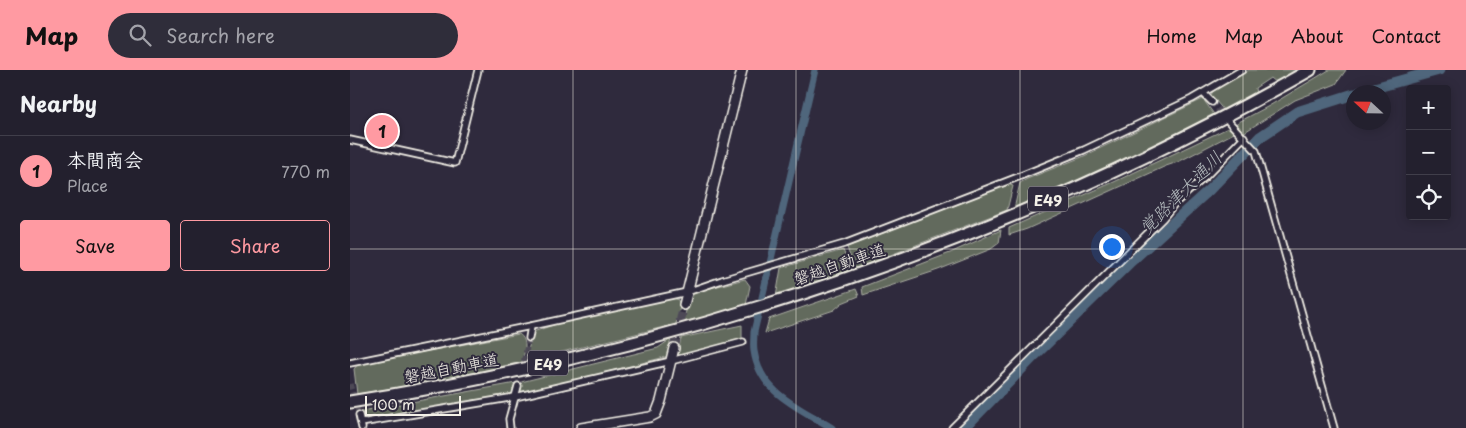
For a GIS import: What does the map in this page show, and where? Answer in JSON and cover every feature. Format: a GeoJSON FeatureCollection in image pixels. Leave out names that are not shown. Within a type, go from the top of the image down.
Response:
{"type":"FeatureCollection","features":[{"type":"Feature","properties":{"kind":"highway","name":"磐越自動車道"},"geometry":{"type":"LineString","coordinates":[[350,402],[504,374],[611,348],[775,302],[903,258],[1020,212],[1108,173],[1196,130],[1310,70]]}},
{"type":"Feature","properties":{"kind":"street"},"geometry":{"type":"LineString","coordinates":[[350,140],[455,163],[478,70]]}},
{"type":"Feature","properties":{"kind":"street"},"geometry":{"type":"LineString","coordinates":[[684,305],[742,70]]}},
{"type":"Feature","properties":{"kind":"street"},"geometry":{"type":"LineString","coordinates":[[350,363],[687,292],[844,244],[1084,150],[1203,92],[1242,70]]}},
{"type":"Feature","properties":{"kind":"street"},"geometry":{"type":"LineString","coordinates":[[1203,92],[1212,102]]}},
{"type":"Feature","properties":{"kind":"street"},"geometry":{"type":"LineString","coordinates":[[1229,122],[1254,149],[1334,428]]}},
{"type":"Feature","properties":{"kind":"street"},"geometry":{"type":"LineString","coordinates":[[952,428],[1163,218],[1175,203],[1245,138]]}},
{"type":"Feature","properties":{"kind":"street"},"geometry":{"type":"LineString","coordinates":[[529,338],[531,326]]}},
{"type":"Feature","properties":{"kind":"street"},"geometry":{"type":"LineString","coordinates":[[359,415],[361,425],[515,397],[671,361],[743,342]]}},
{"type":"Feature","properties":{"kind":"street"},"geometry":{"type":"LineString","coordinates":[[581,428],[650,417],[656,414],[674,348]]}},
{"type":"Feature","properties":{"kind":"street"},"geometry":{"type":"LineString","coordinates":[[510,428],[509,419],[518,386]]}},
{"type":"Feature","properties":{"kind":"green space"},"geometry":{"type":"Polygon","coordinates":[[[1249,70],[1300,70],[1277,84],[1270,78],[1255,88],[1256,94],[1225,112],[1211,95],[1213,91],[1249,70]]]}},
{"type":"Feature","properties":{"kind":"green space"},"geometry":{"type":"Polygon","coordinates":[[[1329,70],[1346,70],[1336,84],[1295,100],[1243,133],[1235,124],[1269,106],[1329,70]]]}},
{"type":"Feature","properties":{"kind":"green space"},"geometry":{"type":"Polygon","coordinates":[[[1203,99],[1216,117],[1014,209],[1020,183],[1082,157],[1203,99]]]}},
{"type":"Feature","properties":{"kind":"green space"},"geometry":{"type":"Polygon","coordinates":[[[1230,127],[1234,133],[1178,162],[1027,229],[1009,235],[1009,228],[1114,182],[1230,127]]]}},
{"type":"Feature","properties":{"kind":"green space"},"geometry":{"type":"Polygon","coordinates":[[[1008,184],[1013,186],[1007,210],[854,269],[847,247],[1008,184]]]}},
{"type":"Feature","properties":{"kind":"green space"},"geometry":{"type":"Polygon","coordinates":[[[1001,230],[999,243],[991,249],[938,270],[863,295],[862,287],[950,253],[1001,230]]]}},
{"type":"Feature","properties":{"kind":"green space"},"geometry":{"type":"Polygon","coordinates":[[[843,250],[852,273],[776,297],[781,268],[843,250]]]}},
{"type":"Feature","properties":{"kind":"green space"},"geometry":{"type":"Polygon","coordinates":[[[745,279],[750,286],[746,305],[735,310],[683,322],[691,293],[745,279]]]}},
{"type":"Feature","properties":{"kind":"green space"},"geometry":{"type":"Polygon","coordinates":[[[856,289],[859,296],[842,303],[834,310],[765,333],[769,319],[856,289]]]}},
{"type":"Feature","properties":{"kind":"green space"},"geometry":{"type":"Polygon","coordinates":[[[674,298],[678,300],[680,306],[676,324],[525,361],[533,332],[556,324],[674,298]]]}},
{"type":"Feature","properties":{"kind":"green space"},"geometry":{"type":"Polygon","coordinates":[[[742,325],[742,340],[677,358],[681,338],[742,325]]]}},
{"type":"Feature","properties":{"kind":"green space"},"geometry":{"type":"Polygon","coordinates":[[[519,334],[525,343],[522,362],[436,381],[357,394],[354,369],[358,364],[519,334]]]}},
{"type":"Feature","properties":{"kind":"green space"},"geometry":{"type":"Polygon","coordinates":[[[671,339],[667,356],[665,357],[517,395],[521,382],[658,348],[671,339]]]}},
{"type":"Feature","properties":{"kind":"green space"},"geometry":{"type":"Polygon","coordinates":[[[516,383],[513,396],[363,420],[362,411],[516,383]]]}},
{"type":"Feature","properties":{"kind":"waterway"},"geometry":{"type":"LineString","coordinates":[[815,70],[754,332],[754,351],[758,366],[764,378],[773,389],[795,406],[832,428]]}},
{"type":"Feature","properties":{"kind":"waterway","name":"覚路津大通川"},"geometry":{"type":"LineString","coordinates":[[1385,85],[1439,70]]}},
{"type":"Feature","properties":{"kind":"waterway","name":"覚路津大通川"},"geometry":{"type":"LineString","coordinates":[[964,428],[1035,355],[1129,263],[1209,190],[1260,137],[1297,112],[1346,97]]}},
{"type":"Feature","properties":{"kind":"tunnel"},"geometry":{"type":"LineString","coordinates":[[1212,102],[1224,117]]}},
{"type":"Feature","properties":{"kind":"tunnel"},"geometry":{"type":"LineString","coordinates":[[674,348],[684,305]]}},
{"type":"Feature","properties":{"kind":"tunnel"},"geometry":{"type":"LineString","coordinates":[[518,386],[529,338]]}},
{"type":"Feature","properties":{"kind":"tunnel"},"geometry":{"type":"LineString","coordinates":[[350,384],[359,415]]}},
{"type":"Feature","properties":{"kind":"place","name":"本間商会"},"geometry":{"type":"Point","coordinates":[382,131]}}]}
